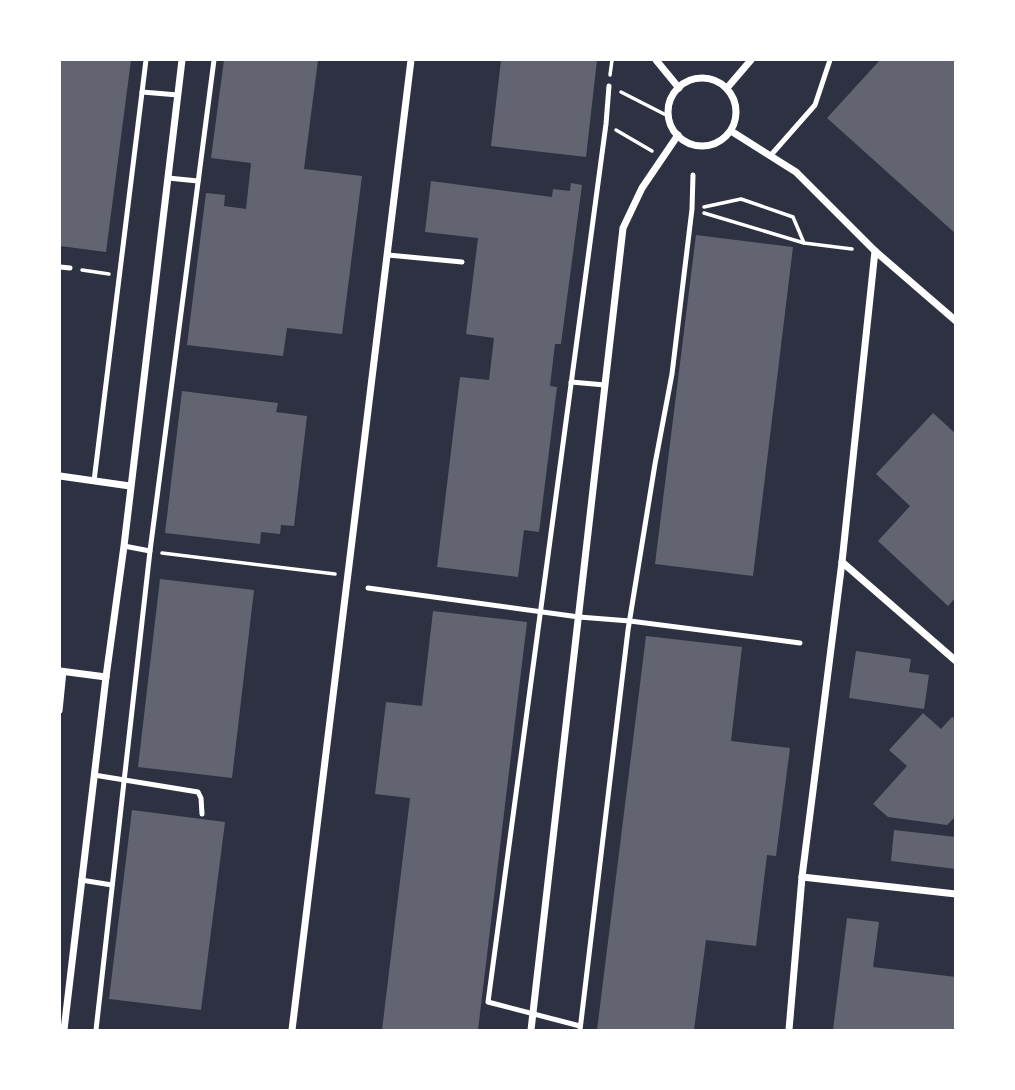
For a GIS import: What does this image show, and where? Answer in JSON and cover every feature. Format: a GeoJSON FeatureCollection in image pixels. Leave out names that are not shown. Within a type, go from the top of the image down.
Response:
{"type":"FeatureCollection","features":[{"type":"Feature","properties":{"kind":"street"},"geometry":{"type":"LineString","coordinates":[[64,1031],[182,60]]}},
{"type":"Feature","properties":{"kind":"street"},"geometry":{"type":"LineString","coordinates":[[292,1031],[411,60]]}},
{"type":"Feature","properties":{"kind":"street"},"geometry":{"type":"LineString","coordinates":[[656,60],[679,88]]}},
{"type":"Feature","properties":{"kind":"street"},"geometry":{"type":"LineString","coordinates":[[727,88],[751,60]]}},
{"type":"Feature","properties":{"kind":"street"},"geometry":{"type":"LineString","coordinates":[[706,77],[727,88],[736,106],[736,118],[731,131],[712,145],[700,146],[677,135],[668,116],[673,93],[679,88],[694,78],[706,77]]}},
{"type":"Feature","properties":{"kind":"street"},"geometry":{"type":"LineString","coordinates":[[731,131],[796,172],[876,251],[956,321]]}},
{"type":"Feature","properties":{"kind":"street"},"geometry":{"type":"LineString","coordinates":[[531,1031],[623,228],[642,188],[677,135]]}},
{"type":"Feature","properties":{"kind":"street"},"geometry":{"type":"LineString","coordinates":[[789,1031],[802,877],[842,562],[876,251]]}},
{"type":"Feature","properties":{"kind":"street"},"geometry":{"type":"LineString","coordinates":[[60,477],[130,486]]}},
{"type":"Feature","properties":{"kind":"street"},"geometry":{"type":"LineString","coordinates":[[842,562],[952,658]]}},
{"type":"Feature","properties":{"kind":"street"},"geometry":{"type":"LineString","coordinates":[[62,671],[106,677]]}},
{"type":"Feature","properties":{"kind":"street"},"geometry":{"type":"LineString","coordinates":[[802,877],[956,894]]}},
{"type":"Feature","properties":{"kind":"lane"},"geometry":{"type":"LineString","coordinates":[[94,481],[146,60]]}},
{"type":"Feature","properties":{"kind":"lane"},"geometry":{"type":"LineString","coordinates":[[96,1031],[150,551],[214,60]]}},
{"type":"Feature","properties":{"kind":"lane"},"geometry":{"type":"LineString","coordinates":[[771,155],[815,106],[830,60]]}},
{"type":"Feature","properties":{"kind":"lane"},"geometry":{"type":"LineString","coordinates":[[609,86],[488,1002],[580,1028],[629,621],[673,374],[692,209],[693,175]]}},
{"type":"Feature","properties":{"kind":"lane"},"geometry":{"type":"LineString","coordinates":[[142,92],[178,95]]}},
{"type":"Feature","properties":{"kind":"lane"},"geometry":{"type":"LineString","coordinates":[[168,178],[198,181]]}},
{"type":"Feature","properties":{"kind":"lane"},"geometry":{"type":"LineString","coordinates":[[388,255],[462,262]]}},
{"type":"Feature","properties":{"kind":"lane"},"geometry":{"type":"LineString","coordinates":[[60,267],[70,268]]}},
{"type":"Feature","properties":{"kind":"lane"},"geometry":{"type":"LineString","coordinates":[[571,382],[605,385]]}},
{"type":"Feature","properties":{"kind":"lane"},"geometry":{"type":"LineString","coordinates":[[124,546],[150,551]]}},
{"type":"Feature","properties":{"kind":"lane"},"geometry":{"type":"LineString","coordinates":[[368,588],[579,617],[800,643]]}},
{"type":"Feature","properties":{"kind":"lane"},"geometry":{"type":"LineString","coordinates":[[952,658],[956,648]]}},
{"type":"Feature","properties":{"kind":"lane"},"geometry":{"type":"LineString","coordinates":[[60,710],[62,671]]}},
{"type":"Feature","properties":{"kind":"lane"},"geometry":{"type":"LineString","coordinates":[[94,775],[198,792],[202,814]]}},
{"type":"Feature","properties":{"kind":"lane"},"geometry":{"type":"LineString","coordinates":[[82,880],[112,885]]}},
{"type":"Feature","properties":{"kind":"path"},"geometry":{"type":"LineString","coordinates":[[609,86],[668,116]]}},
{"type":"Feature","properties":{"kind":"path"},"geometry":{"type":"LineString","coordinates":[[692,209],[741,199],[793,217],[804,243]]}},
{"type":"Feature","properties":{"kind":"path"},"geometry":{"type":"LineString","coordinates":[[692,209],[804,243],[876,251]]}},
{"type":"Feature","properties":{"kind":"path"},"geometry":{"type":"LineString","coordinates":[[70,268],[118,275]]}},
{"type":"Feature","properties":{"kind":"path"},"geometry":{"type":"LineString","coordinates":[[150,551],[349,576]]}},
{"type":"Feature","properties":{"kind":"building"},"geometry":{"type":"Polygon","coordinates":[[[60,60],[131,60],[106,252],[60,246],[60,60]]]}},
{"type":"Feature","properties":{"kind":"building"},"geometry":{"type":"Polygon","coordinates":[[[224,60],[318,60],[304,169],[362,176],[342,334],[287,328],[283,356],[187,345],[206,193],[225,195],[224,206],[246,209],[251,163],[211,158],[224,60]]]}},
{"type":"Feature","properties":{"kind":"building"},"geometry":{"type":"Polygon","coordinates":[[[501,60],[597,60],[586,157],[491,146],[501,60]]]}},
{"type":"Feature","properties":{"kind":"building"},"geometry":{"type":"Polygon","coordinates":[[[880,60],[956,60],[956,234],[827,118],[880,60]]]}},
{"type":"Feature","properties":{"kind":"building"},"geometry":{"type":"Polygon","coordinates":[[[431,181],[552,197],[553,189],[570,191],[571,183],[582,185],[561,344],[555,344],[550,386],[557,387],[539,532],[524,530],[518,577],[437,567],[460,377],[489,380],[494,338],[466,334],[478,238],[425,232],[431,181]]]}},
{"type":"Feature","properties":{"kind":"building"},"geometry":{"type":"Polygon","coordinates":[[[696,235],[793,247],[753,576],[655,564],[696,235]]]}},
{"type":"Feature","properties":{"kind":"building"},"geometry":{"type":"Polygon","coordinates":[[[182,391],[278,403],[276,412],[307,416],[294,526],[281,525],[280,534],[261,532],[260,544],[165,533],[182,391]]]}},
{"type":"Feature","properties":{"kind":"building"},"geometry":{"type":"Polygon","coordinates":[[[933,413],[956,434],[956,597],[948,606],[878,541],[910,506],[876,474],[933,413]]]}},
{"type":"Feature","properties":{"kind":"building"},"geometry":{"type":"Polygon","coordinates":[[[160,579],[254,590],[232,778],[138,767],[160,579]]]}},
{"type":"Feature","properties":{"kind":"building"},"geometry":{"type":"Polygon","coordinates":[[[433,611],[527,622],[478,1030],[382,1030],[410,798],[375,794],[386,702],[422,706],[433,611]]]}},
{"type":"Feature","properties":{"kind":"building"},"geometry":{"type":"Polygon","coordinates":[[[646,636],[742,647],[731,741],[790,748],[776,856],[767,855],[756,946],[706,940],[694,1030],[597,1030],[646,636]]]}},
{"type":"Feature","properties":{"kind":"building"},"geometry":{"type":"Polygon","coordinates":[[[856,651],[911,659],[909,672],[929,675],[924,709],[849,698],[856,651]]]}},
{"type":"Feature","properties":{"kind":"building"},"geometry":{"type":"Polygon","coordinates":[[[923,713],[941,729],[952,717],[956,719],[956,816],[947,825],[888,817],[873,804],[907,766],[889,750],[923,713]]]}},
{"type":"Feature","properties":{"kind":"building"},"geometry":{"type":"Polygon","coordinates":[[[132,810],[225,822],[201,1010],[109,999],[132,810]]]}},
{"type":"Feature","properties":{"kind":"building"},"geometry":{"type":"Polygon","coordinates":[[[894,830],[956,837],[956,869],[891,861],[894,830]]]}},
{"type":"Feature","properties":{"kind":"building"},"geometry":{"type":"Polygon","coordinates":[[[847,918],[879,922],[873,967],[956,977],[956,1030],[833,1030],[847,918]]]}}]}
